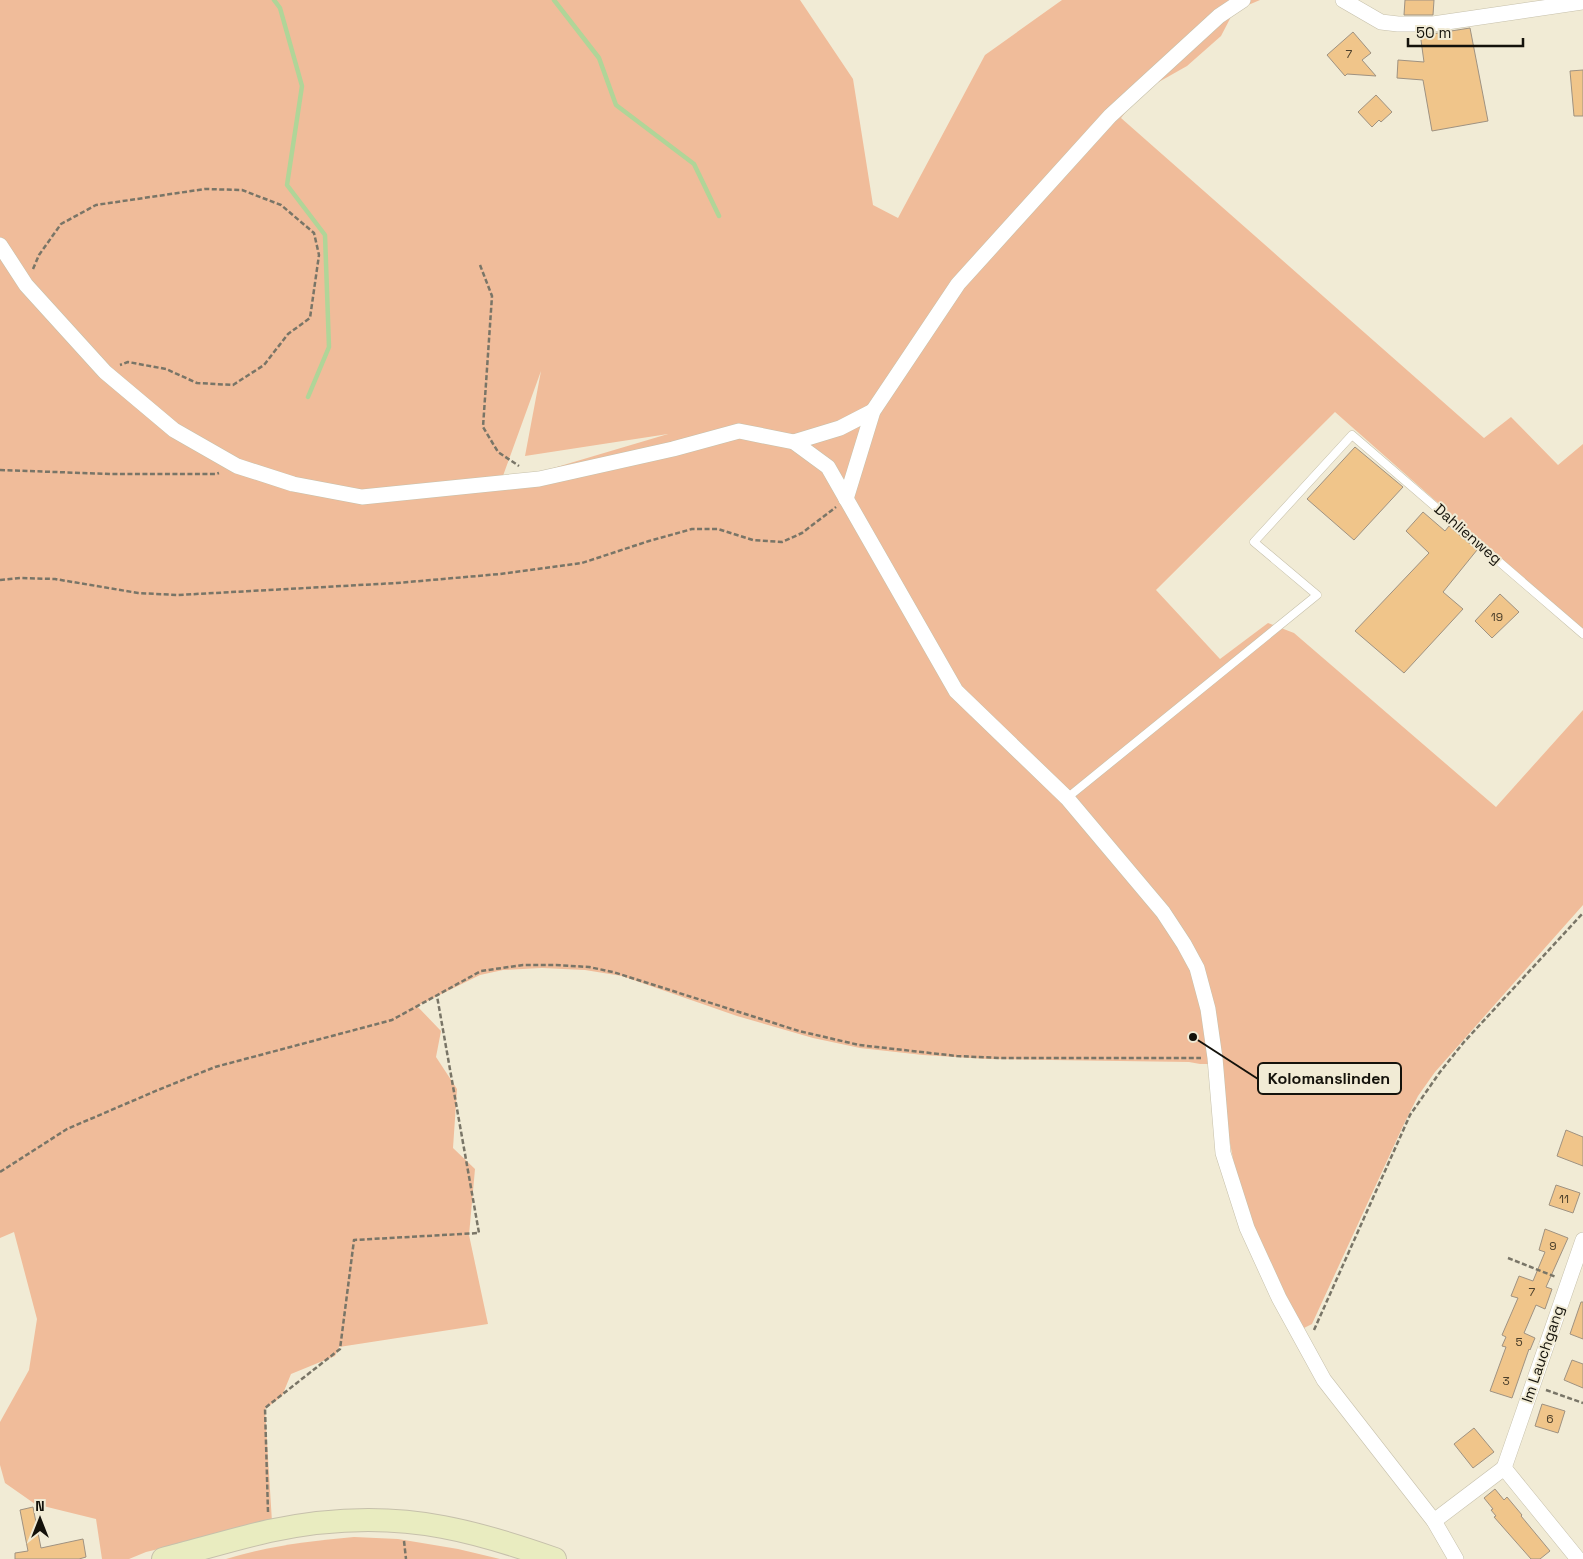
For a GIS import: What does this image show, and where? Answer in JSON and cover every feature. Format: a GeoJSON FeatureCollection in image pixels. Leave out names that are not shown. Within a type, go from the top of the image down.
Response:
{"type":"FeatureCollection","features":[{"type":"Feature","properties":{"kind":"street"},"geometry":{"type":"LineString","coordinates":[[846,499],[873,411],[958,284],[1110,116],[1219,16],[1243,0]]}},
{"type":"Feature","properties":{"kind":"street"},"geometry":{"type":"LineString","coordinates":[[1343,0],[1380,22],[1398,24],[1433,24],[1583,2]]}},
{"type":"Feature","properties":{"kind":"street"},"geometry":{"type":"LineString","coordinates":[[0,245],[26,285],[105,372],[174,430],[237,466],[293,484],[362,497],[539,479],[739,431],[794,442],[828,468],[956,691],[1067,798],[1163,912],[1184,944],[1197,968],[1208,1009],[1215,1058],[1223,1153],[1247,1228],[1278,1298],[1324,1380],[1434,1521],[1456,1559]]}},
{"type":"Feature","properties":{"kind":"street"},"geometry":{"type":"LineString","coordinates":[[794,442],[840,428],[873,411]]}},
{"type":"Feature","properties":{"kind":"street","name":"Im Lauchgang"},"geometry":{"type":"LineString","coordinates":[[1504,1468],[1583,1240]]}},
{"type":"Feature","properties":{"kind":"street"},"geometry":{"type":"LineString","coordinates":[[1434,1521],[1504,1468],[1578,1559]]}},
{"type":"Feature","properties":{"kind":"street"},"geometry":{"type":"LineString","coordinates":[[163,1559],[269,1531],[328,1523],[364,1521],[441,1526],[480,1535],[556,1559]]}},
{"type":"Feature","properties":{"kind":"lane","name":"Dahlienweg"},"geometry":{"type":"LineString","coordinates":[[1067,798],[1317,595],[1254,542],[1352,435],[1583,634]]}},
{"type":"Feature","properties":{"kind":"path"},"geometry":{"type":"LineString","coordinates":[[26,285],[39,255],[61,224],[96,205],[205,189],[242,190],[281,204],[314,233],[319,255],[310,318],[288,334],[264,365],[233,385],[197,383],[166,369],[128,362],[105,372]]}},
{"type":"Feature","properties":{"kind":"path"},"geometry":{"type":"LineString","coordinates":[[480,265],[492,296],[482,427],[498,452],[539,479]]}},
{"type":"Feature","properties":{"kind":"path"},"geometry":{"type":"LineString","coordinates":[[0,470],[110,474],[216,474],[237,466]]}},
{"type":"Feature","properties":{"kind":"path"},"geometry":{"type":"LineString","coordinates":[[0,580],[21,578],[55,579],[138,593],[178,595],[397,583],[500,574],[582,563],[692,529],[718,529],[753,540],[782,542],[802,533],[846,499]]}},
{"type":"Feature","properties":{"kind":"path"},"geometry":{"type":"LineString","coordinates":[[1302,1341],[1312,1333],[1410,1115],[1464,1042],[1583,913]]}},
{"type":"Feature","properties":{"kind":"path"},"geometry":{"type":"LineString","coordinates":[[0,1172],[67,1129],[182,1080],[224,1065],[392,1020],[481,971],[523,965],[556,965],[605,970],[799,1031],[858,1045],[1000,1058],[1215,1058]]}},
{"type":"Feature","properties":{"kind":"path"},"geometry":{"type":"LineString","coordinates":[[269,1531],[265,1408],[340,1349],[354,1240],[479,1233],[437,996]]}},
{"type":"Feature","properties":{"kind":"path"},"geometry":{"type":"LineString","coordinates":[[1508,1258],[1569,1282]]}},
{"type":"Feature","properties":{"kind":"path"},"geometry":{"type":"LineString","coordinates":[[1533,1385],[1583,1403]]}},
{"type":"Feature","properties":{"kind":"shaded area"},"geometry":{"type":"Polygon","coordinates":[[[0,0],[800,0],[853,79],[873,205],[898,218],[985,55],[1062,0],[1260,0],[1234,11],[1221,36],[1187,66],[1141,92],[1121,118],[1484,438],[1511,417],[1558,465],[1583,444],[1583,631],[1335,412],[1156,590],[1220,659],[1268,623],[1294,633],[1496,807],[1583,710],[1583,905],[1435,1072],[1418,1096],[1312,1324],[1304,1328],[1299,1326],[1267,1262],[1240,1194],[1226,1123],[1221,1064],[987,1059],[923,1055],[860,1048],[813,1038],[737,1016],[622,976],[585,970],[542,968],[503,970],[480,975],[417,1006],[441,1031],[436,1057],[457,1089],[453,1148],[475,1169],[469,1235],[488,1324],[339,1347],[335,1356],[291,1374],[282,1396],[265,1409],[272,1522],[146,1552],[129,1559],[102,1559],[96,1519],[35,1504],[5,1483],[0,1465],[0,1422],[29,1370],[37,1319],[14,1232],[0,1238],[0,0]],[[541,371],[500,484],[668,434],[525,456],[541,371]]]}},
{"type":"Feature","properties":{"kind":"shaded area"},"geometry":{"type":"Polygon","coordinates":[[[354,1537],[398,1539],[458,1549],[500,1559],[226,1559],[289,1545],[354,1537]]]}},
{"type":"Feature","properties":{"kind":"building"},"geometry":{"type":"Polygon","coordinates":[[[1405,0],[1434,0],[1433,15],[1404,15],[1405,0]]]}},
{"type":"Feature","properties":{"kind":"building"},"geometry":{"type":"Polygon","coordinates":[[[1470,28],[1488,121],[1432,131],[1423,80],[1397,78],[1398,60],[1424,62],[1420,33],[1432,34],[1470,28]]]}},
{"type":"Feature","properties":{"kind":"building"},"geometry":{"type":"Polygon","coordinates":[[[1353,32],[1371,53],[1362,60],[1376,76],[1347,74],[1345,76],[1327,55],[1353,32]]]}},
{"type":"Feature","properties":{"kind":"building"},"geometry":{"type":"Polygon","coordinates":[[[1583,70],[1583,116],[1574,116],[1570,71],[1583,70]]]}},
{"type":"Feature","properties":{"kind":"building"},"geometry":{"type":"Polygon","coordinates":[[[1376,95],[1392,112],[1372,127],[1358,112],[1376,95]]]}},
{"type":"Feature","properties":{"kind":"building"},"geometry":{"type":"Polygon","coordinates":[[[1355,447],[1403,487],[1354,540],[1307,499],[1355,447]]]}},
{"type":"Feature","properties":{"kind":"building"},"geometry":{"type":"Polygon","coordinates":[[[1423,512],[1445,531],[1449,526],[1477,550],[1443,592],[1463,609],[1404,673],[1355,631],[1429,553],[1406,531],[1423,512]]]}},
{"type":"Feature","properties":{"kind":"building"},"geometry":{"type":"Polygon","coordinates":[[[1500,594],[1519,612],[1492,638],[1475,621],[1500,594]]]}},
{"type":"Feature","properties":{"kind":"building"},"geometry":{"type":"Polygon","coordinates":[[[1566,1130],[1583,1137],[1583,1166],[1557,1156],[1566,1130]]]}},
{"type":"Feature","properties":{"kind":"building"},"geometry":{"type":"Polygon","coordinates":[[[1556,1185],[1580,1193],[1573,1213],[1549,1205],[1556,1185]]]}},
{"type":"Feature","properties":{"kind":"building"},"geometry":{"type":"Polygon","coordinates":[[[1545,1229],[1568,1238],[1546,1287],[1552,1289],[1545,1309],[1536,1305],[1524,1333],[1535,1338],[1529,1349],[1512,1398],[1490,1391],[1506,1347],[1502,1346],[1506,1337],[1502,1335],[1518,1298],[1511,1296],[1519,1276],[1533,1281],[1545,1252],[1539,1250],[1545,1229]]]}},
{"type":"Feature","properties":{"kind":"building"},"geometry":{"type":"Polygon","coordinates":[[[1581,1302],[1583,1302],[1583,1339],[1570,1334],[1581,1302]]]}},
{"type":"Feature","properties":{"kind":"building"},"geometry":{"type":"Polygon","coordinates":[[[1572,1360],[1583,1364],[1583,1388],[1564,1380],[1572,1360]]]}},
{"type":"Feature","properties":{"kind":"building"},"geometry":{"type":"Polygon","coordinates":[[[1542,1404],[1565,1411],[1558,1433],[1535,1426],[1542,1404]]]}},
{"type":"Feature","properties":{"kind":"building"},"geometry":{"type":"Polygon","coordinates":[[[1474,1428],[1494,1452],[1473,1468],[1454,1444],[1474,1428]]]}},
{"type":"Feature","properties":{"kind":"building"},"geometry":{"type":"Polygon","coordinates":[[[1495,1489],[1504,1500],[1507,1497],[1550,1551],[1540,1559],[1531,1559],[1494,1517],[1496,1516],[1491,1510],[1493,1509],[1484,1498],[1495,1489]]]}},
{"type":"Feature","properties":{"kind":"building"},"geometry":{"type":"Polygon","coordinates":[[[33,1507],[41,1548],[83,1539],[86,1557],[79,1559],[15,1559],[15,1553],[28,1551],[20,1510],[33,1507]]]}},
{"type":"Feature","properties":{"kind":"waterway"},"geometry":{"type":"LineString","coordinates":[[274,0],[280,8],[302,86],[287,185],[325,235],[329,347],[308,397]]}},
{"type":"Feature","properties":{"kind":"waterway"},"geometry":{"type":"LineString","coordinates":[[554,0],[599,58],[616,105],[694,164],[719,216]]}},
{"type":"Feature","properties":{"kind":"place","name":"Kolomanslinden"},"geometry":{"type":"Point","coordinates":[1193,1037]}}]}
